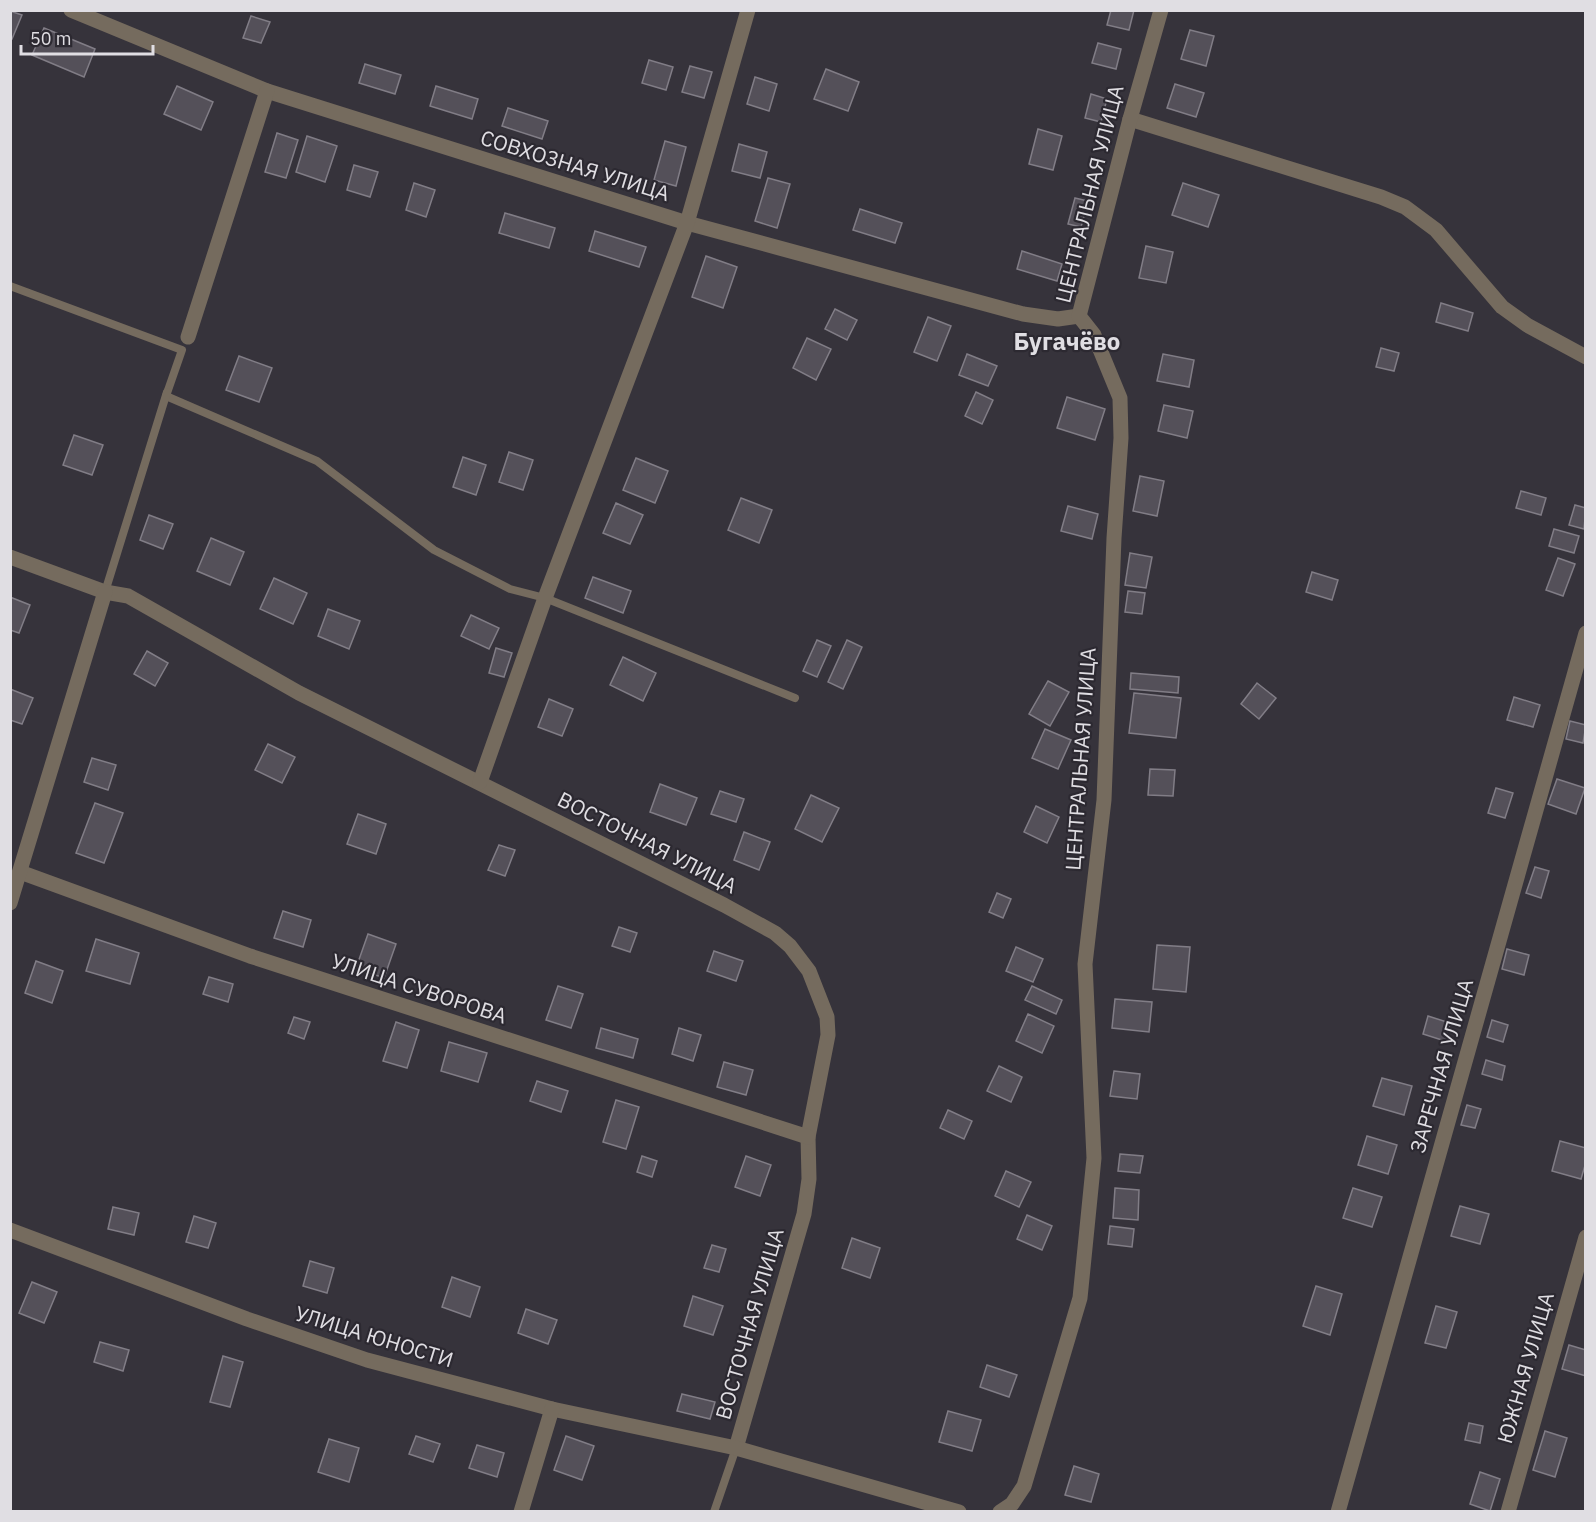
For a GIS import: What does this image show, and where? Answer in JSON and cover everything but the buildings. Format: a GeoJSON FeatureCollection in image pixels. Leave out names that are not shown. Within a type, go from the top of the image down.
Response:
{"type":"FeatureCollection","features":[{"type":"Feature","properties":{"kind":"street","name":"СОВХОЗНАЯ УЛИЦА"},"geometry":{"type":"LineString","coordinates":[[71,10],[267,91],[687,223],[1023,314],[1058,319],[1079,316]]}},
{"type":"Feature","properties":{"kind":"street"},"geometry":{"type":"LineString","coordinates":[[480,782],[544,598],[687,223],[748,10]]}},
{"type":"Feature","properties":{"kind":"street","name":"ЦЕНТРАЛЬНАЯ УЛИЦА"},"geometry":{"type":"LineString","coordinates":[[1000,1512],[1012,1504],[1024,1486],[1080,1298],[1094,1158],[1084,964],[1104,800],[1114,538],[1121,438],[1120,398],[1094,335],[1079,316],[1161,10]]}},
{"type":"Feature","properties":{"kind":"street"},"geometry":{"type":"LineString","coordinates":[[185,343],[267,91]]}},
{"type":"Feature","properties":{"kind":"street"},"geometry":{"type":"LineString","coordinates":[[1130,119],[1405,207],[1436,230],[1502,307],[1527,325],[1586,357]]}},
{"type":"Feature","properties":{"kind":"street","name":"ВОСТОЧНАЯ УЛИЦА"},"geometry":{"type":"LineString","coordinates":[[10,557],[105,592],[128,596],[299,693],[724,905],[775,933],[790,946],[809,971],[827,1017],[828,1035],[808,1137],[809,1179],[804,1214],[736,1448]]}},
{"type":"Feature","properties":{"kind":"street"},"geometry":{"type":"LineString","coordinates":[[10,903],[105,592]]}},
{"type":"Feature","properties":{"kind":"street","name":"ЗАРЕЧНАЯ УЛИЦА"},"geometry":{"type":"LineString","coordinates":[[1338,1512],[1586,633]]}},
{"type":"Feature","properties":{"kind":"street","name":"УЛИЦА СУВОРОВА"},"geometry":{"type":"LineString","coordinates":[[20,872],[250,956],[808,1137]]}},
{"type":"Feature","properties":{"kind":"street","name":"УЛИЦА ЮНОСТИ"},"geometry":{"type":"LineString","coordinates":[[10,1230],[247,1319],[356,1356],[552,1409],[736,1448]]}},
{"type":"Feature","properties":{"kind":"street","name":"ЮЖНАЯ УЛИЦА"},"geometry":{"type":"LineString","coordinates":[[1508,1512],[1586,1237]]}},
{"type":"Feature","properties":{"kind":"street"},"geometry":{"type":"LineString","coordinates":[[521,1512],[552,1409]]}},
{"type":"Feature","properties":{"kind":"street"},"geometry":{"type":"LineString","coordinates":[[736,1448],[959,1512]]}},
{"type":"Feature","properties":{"kind":"lane"},"geometry":{"type":"LineString","coordinates":[[10,286],[185,343],[166,396],[105,592]]}},
{"type":"Feature","properties":{"kind":"lane"},"geometry":{"type":"LineString","coordinates":[[166,396],[317,461],[434,550],[510,589],[544,598],[795,698]]}},
{"type":"Feature","properties":{"kind":"lane"},"geometry":{"type":"LineString","coordinates":[[714,1512],[736,1448]]}},
{"type":"Feature","properties":{"kind":"lane"},"geometry":{"type":"LineString","coordinates":[[1016,1512],[1024,1486]]}},
{"type":"Feature","properties":{"kind":"district","name":"Бугачёво"},"geometry":{"type":"Point","coordinates":[1067,342]}}]}
